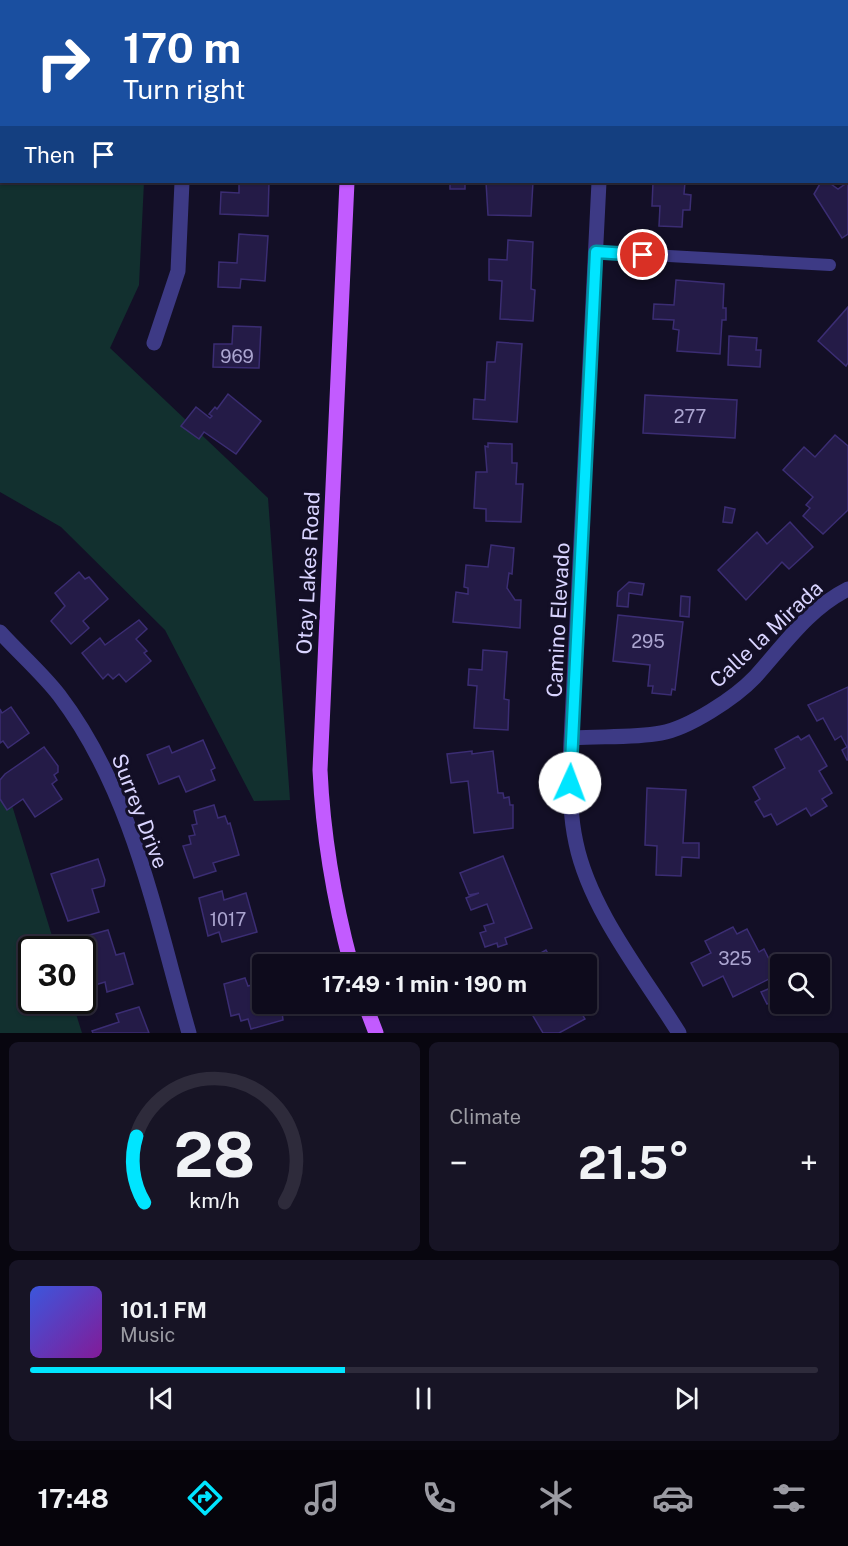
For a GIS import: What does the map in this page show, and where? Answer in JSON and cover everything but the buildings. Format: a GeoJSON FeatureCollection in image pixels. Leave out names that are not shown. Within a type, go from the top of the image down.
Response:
{"type":"FeatureCollection","features":[{"type":"Feature","properties":{"kind":"main road","name":"Otay Lakes Road"},"geometry":{"type":"LineString","coordinates":[[347,183],[320,770],[326,850],[349,954]]}},
{"type":"Feature","properties":{"kind":"main road"},"geometry":{"type":"LineString","coordinates":[[369,1014],[376,1033]]}},
{"type":"Feature","properties":{"kind":"street"},"geometry":{"type":"LineString","coordinates":[[154,343],[178,271],[182,183]]}},
{"type":"Feature","properties":{"kind":"street","name":"Camino Elevado"},"geometry":{"type":"LineString","coordinates":[[600,183],[573,738],[570,761],[570,806],[576,845],[583,870],[606,917],[679,1033]]}},
{"type":"Feature","properties":{"kind":"street","name":"Calle la Mirada"},"geometry":{"type":"LineString","coordinates":[[573,738],[662,733],[705,714],[754,678],[789,634],[813,613],[848,589]]}},
{"type":"Feature","properties":{"kind":"street","name":"Surrey Drive"},"geometry":{"type":"LineString","coordinates":[[0,632],[58,694],[88,739],[114,789],[143,874],[189,1033]]}},
{"type":"Feature","properties":{"kind":"lane"},"geometry":{"type":"LineString","coordinates":[[596,252],[830,265]]}},
{"type":"Feature","properties":{"kind":"green space"},"geometry":{"type":"Polygon","coordinates":[[[0,183],[144,183],[139,285],[110,348],[268,498],[290,800],[254,801],[165,630],[61,527],[0,492],[0,183]]]}},
{"type":"Feature","properties":{"kind":"green space"},"geometry":{"type":"Polygon","coordinates":[[[0,791],[11,802],[52,936],[18,936],[18,1014],[76,1014],[82,1033],[0,1033],[0,791]]]}},
{"type":"Feature","properties":{"kind":"route"},"geometry":{"type":"LineString","coordinates":[[570,783],[596,252],[643,255]]}}]}
